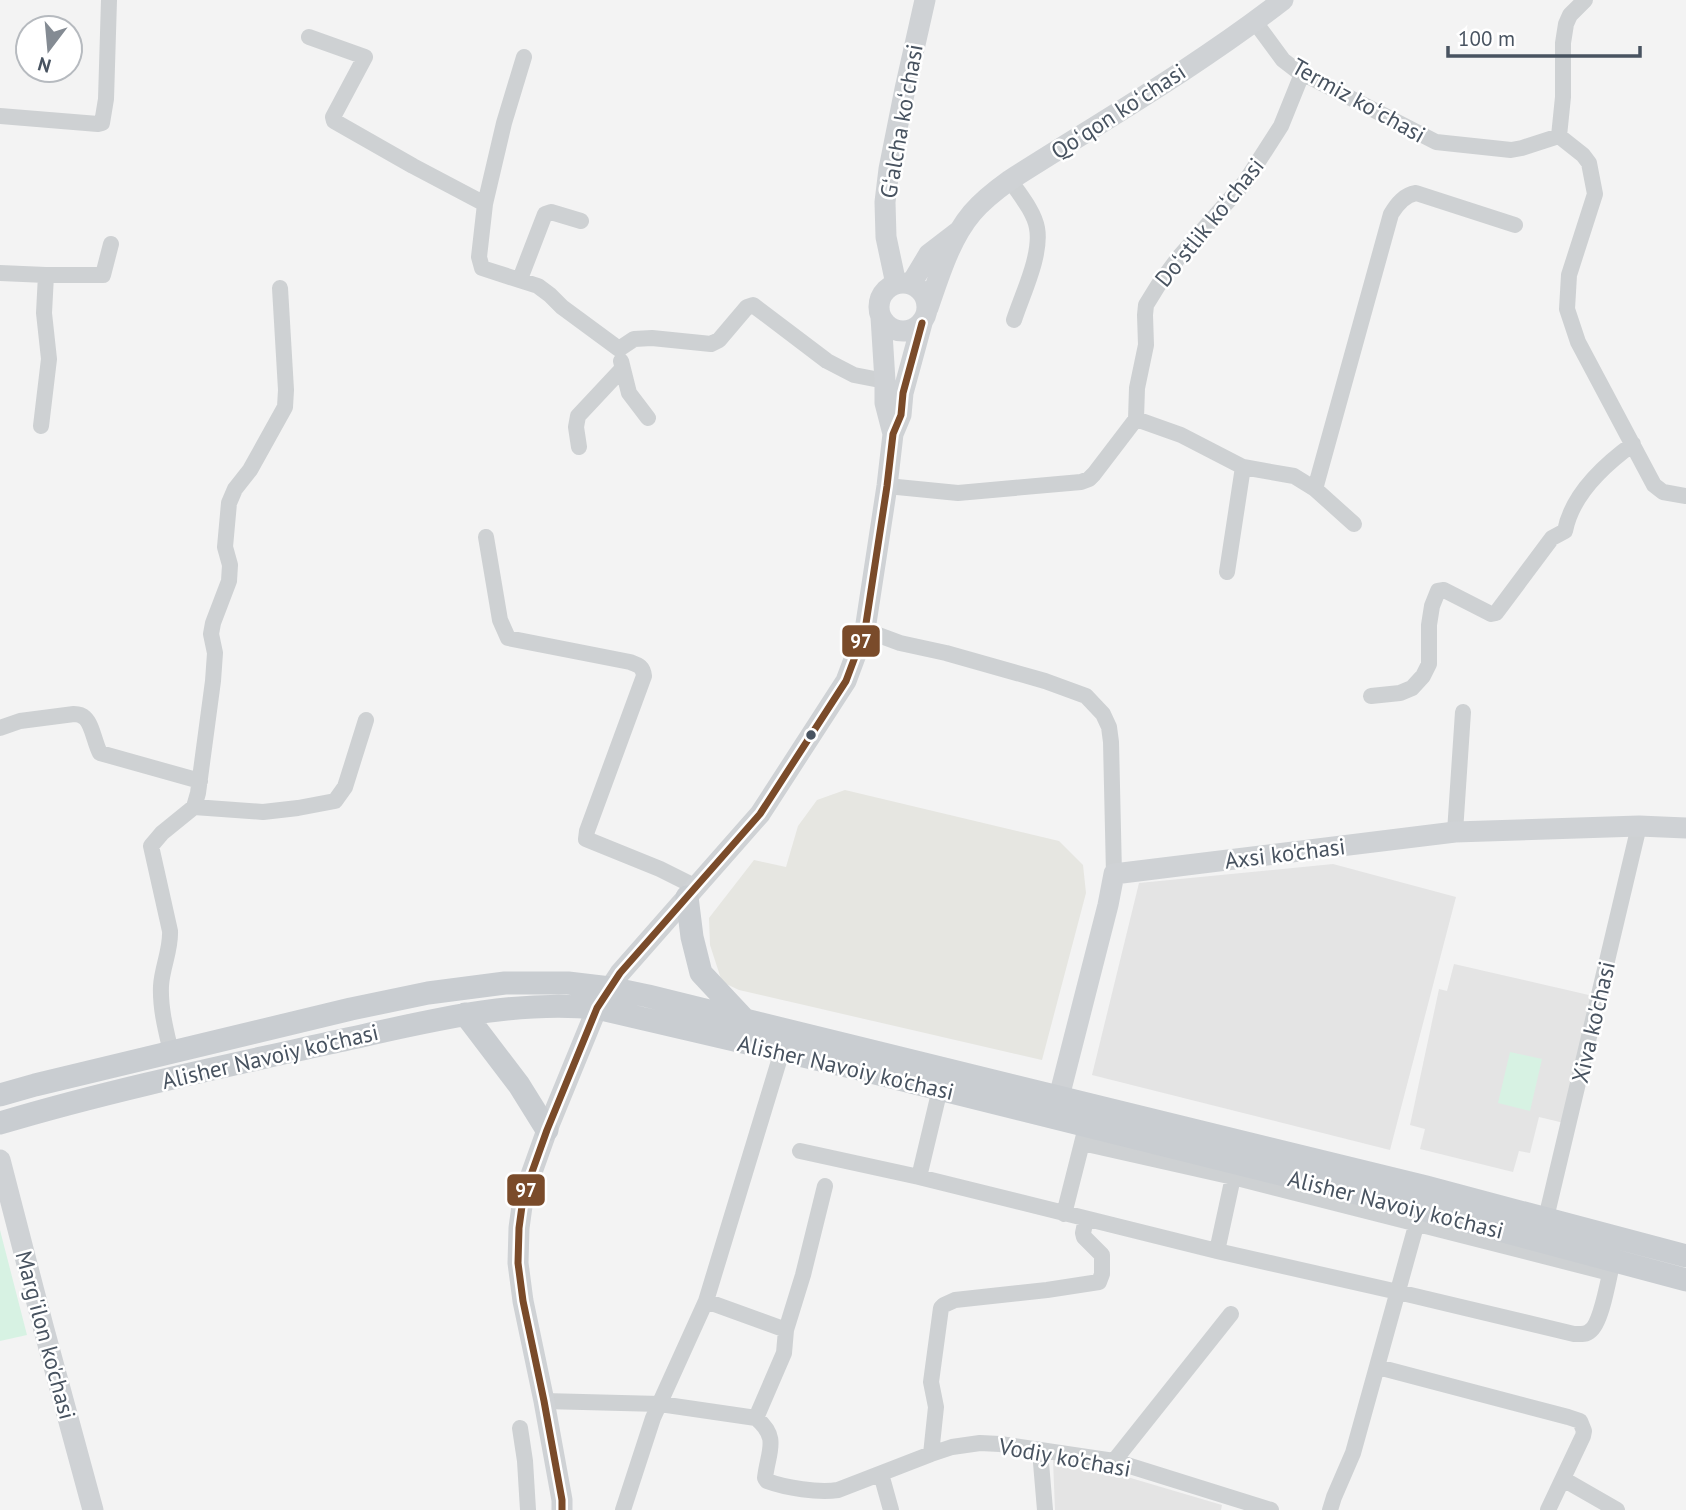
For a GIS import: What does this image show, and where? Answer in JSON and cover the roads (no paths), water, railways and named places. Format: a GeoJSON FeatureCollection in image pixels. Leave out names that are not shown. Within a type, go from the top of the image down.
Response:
{"type":"FeatureCollection","features":[{"type":"Feature","properties":{"kind":"main road","name":"Gʻalcha koʻchasi"},"geometry":{"type":"LineString","coordinates":[[903,284],[886,237],[885,202],[889,169],[925,0]]}},
{"type":"Feature","properties":{"kind":"main road","name":"Qoʻqon koʻchasi"},"geometry":{"type":"LineString","coordinates":[[562,1510],[518,1263],[522,1206],[547,1130],[597,1008],[620,973],[760,814],[846,681],[865,630],[893,434],[901,415],[903,393],[925,316],[944,263],[960,229],[991,193],[1255,22],[1283,0]]}},
{"type":"Feature","properties":{"kind":"main road","name":"Qoʻqon koʻchasi"},"geometry":{"type":"LineString","coordinates":[[903,284],[929,254],[960,229]]}},
{"type":"Feature","properties":{"kind":"main road"},"geometry":{"type":"LineString","coordinates":[[886,237],[895,248],[908,255],[929,254]]}},
{"type":"Feature","properties":{"kind":"main road"},"geometry":{"type":"LineString","coordinates":[[903,284],[918,288],[924,293],[925,316],[908,330],[901,331],[886,324],[881,317],[880,301],[888,288],[903,284]]}},
{"type":"Feature","properties":{"kind":"main road","name":"Qoʻqon koʻchasi"},"geometry":{"type":"LineString","coordinates":[[881,317],[885,403],[893,434]]}},
{"type":"Feature","properties":{"kind":"main road","name":"Axsi ko'chasi"},"geometry":{"type":"LineString","coordinates":[[1114,874],[1455,832],[1686,827]]}},
{"type":"Feature","properties":{"kind":"main road"},"geometry":{"type":"LineString","coordinates":[[1059,1097],[1114,874]]}},
{"type":"Feature","properties":{"kind":"main road"},"geometry":{"type":"LineString","coordinates":[[691,892],[692,937],[701,973],[745,1020]]}},
{"type":"Feature","properties":{"kind":"main road","name":"Alisher Navoiy ko'chasi"},"geometry":{"type":"LineString","coordinates":[[0,1095],[351,1009],[428,993],[505,983],[568,983],[610,988],[1413,1183],[1686,1256]]}},
{"type":"Feature","properties":{"kind":"main road","name":"Alisher Navoiy ko'chasi"},"geometry":{"type":"LineString","coordinates":[[0,1123],[161,1080],[465,1014],[537,1005],[566,1005],[597,1008],[940,1089],[1084,1134],[1611,1266],[1686,1280]]}},
{"type":"Feature","properties":{"kind":"main road"},"geometry":{"type":"LineString","coordinates":[[465,1014],[519,1085],[547,1130]]}},
{"type":"Feature","properties":{"kind":"main road","name":"Marg'ilon ko'chasi"},"geometry":{"type":"LineString","coordinates":[[0,1160],[93,1510]]}},
{"type":"Feature","properties":{"kind":"street"},"geometry":{"type":"LineString","coordinates":[[0,116],[102,123],[106,99],[109,0]]}},
{"type":"Feature","properties":{"kind":"street"},"geometry":{"type":"LineString","coordinates":[[1585,0],[1570,15],[1566,24],[1559,136],[1589,163],[1595,194],[1569,275],[1567,309],[1578,342],[1654,485],[1663,492],[1686,496]]}},
{"type":"Feature","properties":{"kind":"street","name":"Termiz koʻchasi"},"geometry":{"type":"LineString","coordinates":[[1255,22],[1289,66],[1436,142],[1511,150],[1559,136]]}},
{"type":"Feature","properties":{"kind":"street"},"geometry":{"type":"LineString","coordinates":[[309,37],[365,57],[333,117],[334,121],[485,204]]}},
{"type":"Feature","properties":{"kind":"street"},"geometry":{"type":"LineString","coordinates":[[524,57],[504,123],[485,204],[479,257],[482,268],[538,286],[618,349],[629,393],[648,418]]}},
{"type":"Feature","properties":{"kind":"street","name":"Doʻstlik koʻchasi"},"geometry":{"type":"LineString","coordinates":[[1136,419],[1137,388],[1146,345],[1146,305],[1179,257],[1245,183],[1281,126],[1302,74]]}},
{"type":"Feature","properties":{"kind":"street"},"geometry":{"type":"LineString","coordinates":[[1010,180],[1037,229],[1033,264],[1014,320]]}},
{"type":"Feature","properties":{"kind":"street"},"geometry":{"type":"LineString","coordinates":[[1315,489],[1391,214],[1395,208],[1404,198],[1416,194],[1515,225]]}},
{"type":"Feature","properties":{"kind":"street"},"geometry":{"type":"LineString","coordinates":[[520,279],[545,214],[551,212],[581,221]]}},
{"type":"Feature","properties":{"kind":"street"},"geometry":{"type":"LineString","coordinates":[[0,273],[103,275],[111,244]]}},
{"type":"Feature","properties":{"kind":"street"},"geometry":{"type":"LineString","coordinates":[[41,426],[49,359],[44,313],[46,275]]}},
{"type":"Feature","properties":{"kind":"street"},"geometry":{"type":"LineString","coordinates":[[171,1052],[161,986],[171,942],[170,931],[151,846],[162,833],[194,807],[198,793],[213,681],[215,653],[211,634],[229,581],[230,565],[225,535],[230,498],[250,470],[285,407],[280,288]]}},
{"type":"Feature","properties":{"kind":"street"},"geometry":{"type":"LineString","coordinates":[[618,349],[634,339],[652,338],[711,344],[719,340],[747,307],[753,304],[827,361],[854,375],[885,381]]}},
{"type":"Feature","properties":{"kind":"street"},"geometry":{"type":"LineString","coordinates":[[579,447],[576,427],[578,416],[622,369]]}},
{"type":"Feature","properties":{"kind":"street"},"geometry":{"type":"LineString","coordinates":[[887,486],[958,493],[1081,482],[1094,474],[1136,419],[1181,435],[1243,467],[1294,476],[1315,489],[1354,524]]}},
{"type":"Feature","properties":{"kind":"street"},"geometry":{"type":"LineString","coordinates":[[1371,696],[1400,693],[1412,688],[1423,676],[1429,664],[1429,625],[1438,591],[1444,590],[1491,614],[1496,613],[1552,538],[1565,531],[1568,519],[1583,492],[1606,464],[1633,444]]}},
{"type":"Feature","properties":{"kind":"street"},"geometry":{"type":"LineString","coordinates":[[1227,572],[1243,467]]}},
{"type":"Feature","properties":{"kind":"street"},"geometry":{"type":"LineString","coordinates":[[486,537],[500,620],[508,638],[630,662],[644,670],[586,839],[660,869],[691,892]]}},
{"type":"Feature","properties":{"kind":"street"},"geometry":{"type":"LineString","coordinates":[[865,630],[900,643],[1045,681],[1086,696],[1110,727],[1114,874]]}},
{"type":"Feature","properties":{"kind":"street"},"geometry":{"type":"LineString","coordinates":[[1455,832],[1463,712]]}},
{"type":"Feature","properties":{"kind":"street"},"geometry":{"type":"LineString","coordinates":[[0,728],[19,721],[82,715],[87,719],[100,753],[200,780]]}},
{"type":"Feature","properties":{"kind":"street"},"geometry":{"type":"LineString","coordinates":[[194,807],[263,812],[335,801],[345,787],[366,720]]}},
{"type":"Feature","properties":{"kind":"street","name":"Xiva ko'chasi"},"geometry":{"type":"LineString","coordinates":[[1546,1218],[1639,826]]}},
{"type":"Feature","properties":{"kind":"street"},"geometry":{"type":"LineString","coordinates":[[623,1510],[646,1436],[706,1301],[782,1051]]}},
{"type":"Feature","properties":{"kind":"street"},"geometry":{"type":"LineString","coordinates":[[919,1177],[940,1089]]}},
{"type":"Feature","properties":{"kind":"street"},"geometry":{"type":"LineString","coordinates":[[1064,1214],[1084,1134]]}},
{"type":"Feature","properties":{"kind":"street"},"geometry":{"type":"LineString","coordinates":[[800,1151],[1574,1334],[1584,1334],[1596,1325],[1611,1266]]}},
{"type":"Feature","properties":{"kind":"street"},"geometry":{"type":"LineString","coordinates":[[1217,1251],[1234,1170]]}},
{"type":"Feature","properties":{"kind":"street"},"geometry":{"type":"LineString","coordinates":[[544,1401],[660,1404],[756,1418],[785,1353],[786,1330],[825,1186]]}},
{"type":"Feature","properties":{"kind":"street"},"geometry":{"type":"LineString","coordinates":[[1330,1510],[1353,1453],[1418,1217]]}},
{"type":"Feature","properties":{"kind":"street"},"geometry":{"type":"LineString","coordinates":[[931,1454],[936,1407],[931,1382],[941,1308],[955,1300],[1099,1282],[1102,1255],[1084,1237],[1086,1219]]}},
{"type":"Feature","properties":{"kind":"street"},"geometry":{"type":"LineString","coordinates":[[706,1301],[786,1330]]}},
{"type":"Feature","properties":{"kind":"street"},"geometry":{"type":"LineString","coordinates":[[1114,1461],[1231,1314]]}},
{"type":"Feature","properties":{"kind":"street"},"geometry":{"type":"LineString","coordinates":[[1378,1367],[1580,1421],[1583,1436],[1548,1510]]}},
{"type":"Feature","properties":{"kind":"street","name":"Vodiy ko'chasi"},"geometry":{"type":"LineString","coordinates":[[756,1418],[765,1426],[770,1436],[771,1450],[765,1478],[770,1483],[827,1492],[881,1475],[952,1447],[980,1443],[1000,1444],[1114,1461],[1271,1510]]}},
{"type":"Feature","properties":{"kind":"street"},"geometry":{"type":"LineString","coordinates":[[520,1428],[528,1510]]}},
{"type":"Feature","properties":{"kind":"street"},"geometry":{"type":"LineString","coordinates":[[1040,1451],[1045,1510]]}},
{"type":"Feature","properties":{"kind":"street"},"geometry":{"type":"LineString","coordinates":[[881,1475],[891,1510]]}},
{"type":"Feature","properties":{"kind":"street"},"geometry":{"type":"LineString","coordinates":[[1563,1479],[1617,1510]]}}]}
